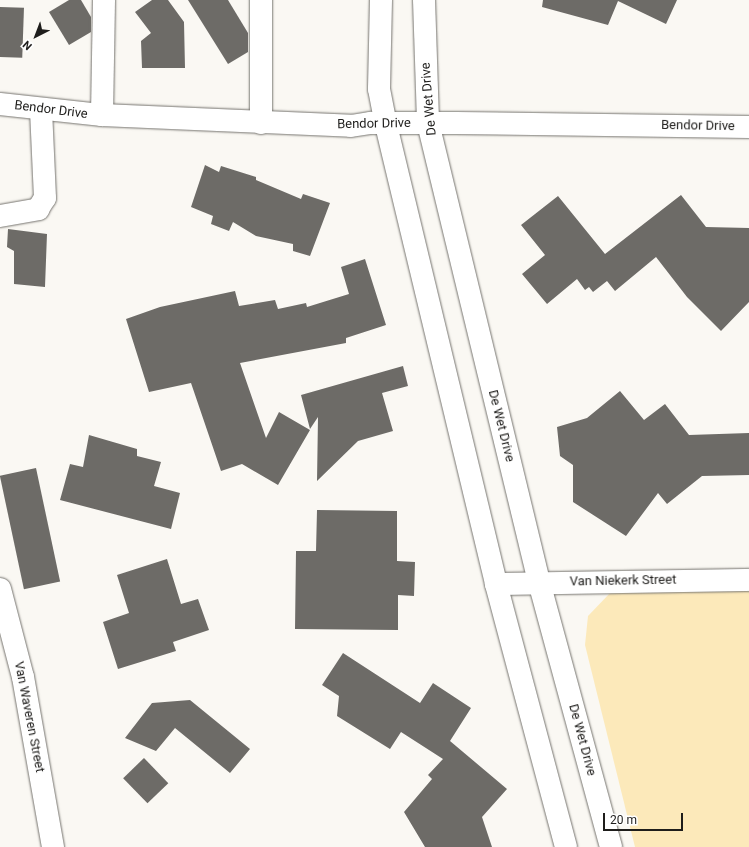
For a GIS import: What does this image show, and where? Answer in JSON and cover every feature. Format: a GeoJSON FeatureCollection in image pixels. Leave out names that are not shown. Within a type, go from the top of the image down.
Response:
{"type":"FeatureCollection","features":[{"type":"Feature","properties":{"kind":"street"},"geometry":{"type":"LineString","coordinates":[[102,115],[105,67],[104,0]]}},
{"type":"Feature","properties":{"kind":"street"},"geometry":{"type":"LineString","coordinates":[[261,0],[261,123]]}},
{"type":"Feature","properties":{"kind":"street"},"geometry":{"type":"LineString","coordinates":[[381,0],[379,89],[386,125],[496,584],[566,847]]}},
{"type":"Feature","properties":{"kind":"street","name":"De Wet Drive"},"geometry":{"type":"LineString","coordinates":[[424,0],[424,71],[428,123],[539,582],[611,847]]}},
{"type":"Feature","properties":{"kind":"street","name":"Bendor Drive"},"geometry":{"type":"LineString","coordinates":[[0,104],[102,115],[261,123],[386,125],[428,123],[749,127]]}},
{"type":"Feature","properties":{"kind":"street"},"geometry":{"type":"LineString","coordinates":[[0,216],[31,212],[42,206],[44,198],[44,155],[41,109]]}},
{"type":"Feature","properties":{"kind":"street","name":"Van Niekerk Street"},"geometry":{"type":"LineString","coordinates":[[496,584],[539,582],[749,580]]}},
{"type":"Feature","properties":{"kind":"street","name":"Van Waveren Street"},"geometry":{"type":"LineString","coordinates":[[0,589],[23,677],[52,847]]}},
{"type":"Feature","properties":{"kind":"shaded area"},"geometry":{"type":"Polygon","coordinates":[[[749,587],[749,847],[635,847],[585,645],[588,616],[611,592],[749,587]]]}},
{"type":"Feature","properties":{"kind":"building"},"geometry":{"type":"Polygon","coordinates":[[[69,0],[81,0],[91,17],[91,32],[69,45],[49,12],[69,0]]]}},
{"type":"Feature","properties":{"kind":"building"},"geometry":{"type":"Polygon","coordinates":[[[152,0],[168,0],[184,22],[185,68],[142,68],[141,41],[151,33],[135,12],[152,0]]]}},
{"type":"Feature","properties":{"kind":"building"},"geometry":{"type":"Polygon","coordinates":[[[188,0],[228,0],[248,33],[248,52],[228,64],[188,0]]]}},
{"type":"Feature","properties":{"kind":"building"},"geometry":{"type":"Polygon","coordinates":[[[543,0],[677,0],[666,24],[618,1],[608,25],[542,7],[543,0]]]}},
{"type":"Feature","properties":{"kind":"building"},"geometry":{"type":"Polygon","coordinates":[[[0,7],[24,8],[22,58],[0,57],[0,7]]]}},
{"type":"Feature","properties":{"kind":"building"},"geometry":{"type":"Polygon","coordinates":[[[205,165],[219,172],[221,166],[256,177],[256,180],[301,199],[303,194],[330,203],[310,256],[293,251],[293,244],[256,236],[233,222],[229,231],[211,224],[213,216],[191,207],[205,165]]]}},
{"type":"Feature","properties":{"kind":"building"},"geometry":{"type":"Polygon","coordinates":[[[681,195],[706,227],[749,228],[749,302],[721,331],[687,297],[656,257],[615,291],[607,281],[593,292],[589,287],[585,290],[577,279],[547,304],[522,274],[545,255],[521,225],[558,196],[605,254],[681,195]]]}},
{"type":"Feature","properties":{"kind":"building"},"geometry":{"type":"Polygon","coordinates":[[[8,229],[47,234],[45,287],[14,284],[14,251],[7,247],[8,229]]]}},
{"type":"Feature","properties":{"kind":"building"},"geometry":{"type":"Polygon","coordinates":[[[365,259],[386,325],[346,338],[346,343],[240,363],[266,438],[279,412],[310,430],[278,485],[242,464],[221,471],[191,383],[149,392],[126,319],[160,307],[235,291],[239,306],[275,300],[278,309],[306,303],[307,307],[349,294],[341,267],[365,259]]]}},
{"type":"Feature","properties":{"kind":"building"},"geometry":{"type":"Polygon","coordinates":[[[403,366],[408,386],[382,393],[393,431],[358,441],[317,481],[318,417],[310,429],[301,395],[403,366]]]}},
{"type":"Feature","properties":{"kind":"building"},"geometry":{"type":"Polygon","coordinates":[[[620,391],[644,420],[665,404],[689,435],[749,433],[749,475],[702,476],[667,504],[658,493],[626,536],[573,502],[573,465],[560,456],[557,427],[587,418],[620,391]]]}},
{"type":"Feature","properties":{"kind":"building"},"geometry":{"type":"Polygon","coordinates":[[[89,435],[137,449],[137,456],[161,462],[154,486],[180,493],[171,529],[60,500],[70,464],[83,467],[89,435]]]}},
{"type":"Feature","properties":{"kind":"building"},"geometry":{"type":"Polygon","coordinates":[[[36,468],[60,581],[24,589],[0,476],[36,468]]]}},
{"type":"Feature","properties":{"kind":"building"},"geometry":{"type":"Polygon","coordinates":[[[317,510],[397,511],[397,561],[415,562],[414,596],[398,595],[398,630],[295,629],[296,551],[316,551],[317,510]]]}},
{"type":"Feature","properties":{"kind":"building"},"geometry":{"type":"Polygon","coordinates":[[[167,559],[181,604],[198,599],[209,630],[173,642],[176,651],[118,669],[103,622],[129,613],[117,575],[167,559]]]}},
{"type":"Feature","properties":{"kind":"building"},"geometry":{"type":"Polygon","coordinates":[[[343,653],[420,703],[433,683],[471,708],[450,741],[507,789],[482,817],[492,847],[425,847],[404,812],[432,779],[428,775],[443,759],[401,732],[390,749],[337,716],[339,696],[322,685],[343,653]]]}},
{"type":"Feature","properties":{"kind":"building"},"geometry":{"type":"Polygon","coordinates":[[[190,700],[250,749],[230,773],[175,728],[156,751],[125,738],[152,703],[190,700]]]}},
{"type":"Feature","properties":{"kind":"building"},"geometry":{"type":"Polygon","coordinates":[[[144,758],[168,783],[147,803],[123,778],[144,758]]]}}]}
